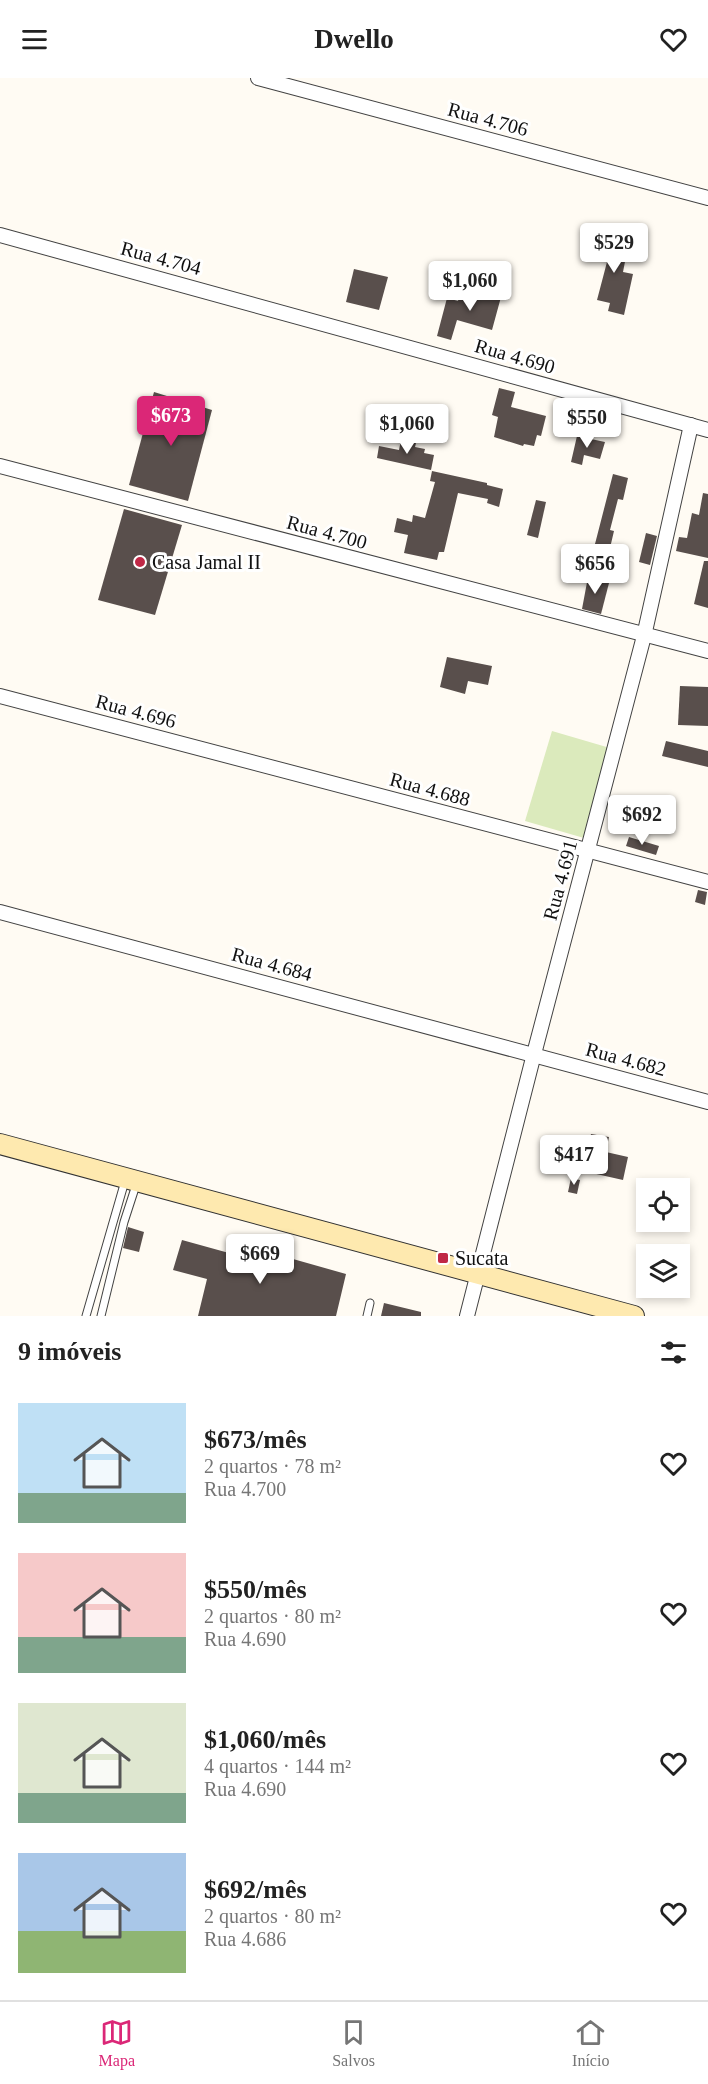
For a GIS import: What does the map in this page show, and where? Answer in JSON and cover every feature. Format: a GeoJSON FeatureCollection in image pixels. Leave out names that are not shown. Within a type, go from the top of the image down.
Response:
{"type":"FeatureCollection","features":[{"type":"Feature","properties":{"kind":"main road"},"geometry":{"type":"LineString","coordinates":[[0,1144],[634,1316]]}},
{"type":"Feature","properties":{"kind":"street","name":"Rua 4.706"},"geometry":{"type":"LineString","coordinates":[[258,78],[708,198]]}},
{"type":"Feature","properties":{"kind":"street","name":"Rua 4.704"},"geometry":{"type":"LineString","coordinates":[[0,235],[311,319]]}},
{"type":"Feature","properties":{"kind":"street","name":"Rua 4.690"},"geometry":{"type":"LineString","coordinates":[[311,319],[708,430]]}},
{"type":"Feature","properties":{"kind":"street","name":"Rua 4.691"},"geometry":{"type":"LineString","coordinates":[[467,1316],[644,636],[691,425]]}},
{"type":"Feature","properties":{"kind":"street","name":"Rua 4.700"},"geometry":{"type":"LineString","coordinates":[[0,466],[708,651]]}},
{"type":"Feature","properties":{"kind":"street","name":"Rua 4.696"},"geometry":{"type":"LineString","coordinates":[[0,696],[262,765]]}},
{"type":"Feature","properties":{"kind":"street","name":"Rua 4.688"},"geometry":{"type":"LineString","coordinates":[[262,765],[708,882]]}},
{"type":"Feature","properties":{"kind":"street","name":"Rua 4.684"},"geometry":{"type":"LineString","coordinates":[[0,912],[534,1054]]}},
{"type":"Feature","properties":{"kind":"street","name":"Rua 4.682"},"geometry":{"type":"LineString","coordinates":[[534,1054],[708,1102]]}},
{"type":"Feature","properties":{"kind":"lane"},"geometry":{"type":"LineString","coordinates":[[86,1316],[131,1180]]}},
{"type":"Feature","properties":{"kind":"lane"},"geometry":{"type":"LineString","coordinates":[[101,1316],[124,1222],[131,1180]]}},
{"type":"Feature","properties":{"kind":"lane"},"geometry":{"type":"LineString","coordinates":[[367,1316],[370,1304]]}},
{"type":"Feature","properties":{"kind":"green space"},"geometry":{"type":"Polygon","coordinates":[[[552,731],[610,748],[584,838],[525,821],[552,731]]]}},
{"type":"Feature","properties":{"kind":"building"},"geometry":{"type":"Polygon","coordinates":[[[601,237],[629,241],[623,272],[633,274],[624,315],[608,311],[610,303],[597,300],[607,262],[595,259],[601,237]]]}},
{"type":"Feature","properties":{"kind":"building"},"geometry":{"type":"Polygon","coordinates":[[[354,269],[388,277],[379,310],[346,302],[354,269]]]}},
{"type":"Feature","properties":{"kind":"building"},"geometry":{"type":"Polygon","coordinates":[[[495,283],[504,286],[492,330],[457,320],[451,340],[437,336],[447,298],[458,301],[460,293],[490,299],[495,283]]]}},
{"type":"Feature","properties":{"kind":"building"},"geometry":{"type":"Polygon","coordinates":[[[499,388],[515,392],[511,407],[546,416],[541,436],[537,435],[534,446],[524,444],[523,446],[494,437],[498,417],[492,415],[499,388]]]}},
{"type":"Feature","properties":{"kind":"building"},"geometry":{"type":"Polygon","coordinates":[[[154,392],[212,410],[188,501],[129,485],[154,392]]]}},
{"type":"Feature","properties":{"kind":"building"},"geometry":{"type":"Polygon","coordinates":[[[577,436],[605,442],[600,459],[584,455],[582,465],[571,462],[577,436]]]}},
{"type":"Feature","properties":{"kind":"building"},"geometry":{"type":"Polygon","coordinates":[[[401,440],[416,443],[415,447],[425,449],[424,453],[434,455],[431,470],[377,458],[379,446],[399,450],[401,440]]]}},
{"type":"Feature","properties":{"kind":"building"},"geometry":{"type":"Polygon","coordinates":[[[432,471],[487,483],[487,485],[503,489],[499,507],[487,503],[488,499],[458,493],[444,552],[439,552],[437,560],[404,553],[408,535],[394,532],[397,518],[412,522],[413,515],[425,518],[435,482],[430,481],[432,471]]]}},
{"type":"Feature","properties":{"kind":"building"},"geometry":{"type":"Polygon","coordinates":[[[613,474],[628,478],[623,500],[618,499],[610,530],[614,531],[610,548],[595,544],[613,474]]]}},
{"type":"Feature","properties":{"kind":"building"},"geometry":{"type":"Polygon","coordinates":[[[703,493],[708,494],[708,558],[676,551],[679,537],[687,538],[692,513],[699,515],[703,493]]]}},
{"type":"Feature","properties":{"kind":"building"},"geometry":{"type":"Polygon","coordinates":[[[536,500],[546,502],[538,538],[527,535],[536,500]]]}},
{"type":"Feature","properties":{"kind":"building","name":"Casa Jamal II"},"geometry":{"type":"Polygon","coordinates":[[[124,509],[182,525],[155,615],[98,600],[124,509]]]}},
{"type":"Feature","properties":{"kind":"building"},"geometry":{"type":"Polygon","coordinates":[[[646,533],[657,536],[650,565],[639,562],[646,533]]]}},
{"type":"Feature","properties":{"kind":"building"},"geometry":{"type":"Polygon","coordinates":[[[704,561],[708,561],[708,608],[694,604],[704,561]]]}},
{"type":"Feature","properties":{"kind":"building"},"geometry":{"type":"Polygon","coordinates":[[[588,577],[609,583],[601,614],[582,609],[588,577]]]}},
{"type":"Feature","properties":{"kind":"building"},"geometry":{"type":"Polygon","coordinates":[[[447,657],[492,666],[488,685],[468,681],[465,694],[440,687],[447,657]]]}},
{"type":"Feature","properties":{"kind":"building"},"geometry":{"type":"Polygon","coordinates":[[[680,686],[708,687],[708,726],[678,725],[680,686]]]}},
{"type":"Feature","properties":{"kind":"building"},"geometry":{"type":"Polygon","coordinates":[[[666,741],[708,751],[708,767],[662,756],[666,741]]]}},
{"type":"Feature","properties":{"kind":"building"},"geometry":{"type":"Polygon","coordinates":[[[629,837],[659,846],[656,855],[626,846],[629,837]]]}},
{"type":"Feature","properties":{"kind":"building"},"geometry":{"type":"Polygon","coordinates":[[[698,890],[707,892],[705,905],[695,902],[698,890]]]}},
{"type":"Feature","properties":{"kind":"building"},"geometry":{"type":"Polygon","coordinates":[[[591,1134],[609,1137],[606,1152],[628,1157],[623,1180],[583,1171],[591,1134]]]}},
{"type":"Feature","properties":{"kind":"building"},"geometry":{"type":"Polygon","coordinates":[[[571,1178],[580,1180],[577,1194],[568,1192],[571,1178]]]}},
{"type":"Feature","properties":{"kind":"building"},"geometry":{"type":"Polygon","coordinates":[[[128,1227],[144,1232],[139,1252],[123,1248],[128,1227]]]}},
{"type":"Feature","properties":{"kind":"building"},"geometry":{"type":"Polygon","coordinates":[[[182,1240],[265,1263],[267,1255],[292,1261],[293,1259],[346,1274],[336,1316],[198,1316],[207,1279],[173,1270],[182,1240]]]}},
{"type":"Feature","properties":{"kind":"building"},"geometry":{"type":"Polygon","coordinates":[[[384,1303],[421,1312],[421,1316],[381,1316],[384,1303]]]}},
{"type":"Feature","properties":{"kind":"place","name":"Casa Jamal II"},"geometry":{"type":"Point","coordinates":[140,562]}},
{"type":"Feature","properties":{"kind":"place","name":"Sucata"},"geometry":{"type":"Point","coordinates":[443,1258]}}]}
